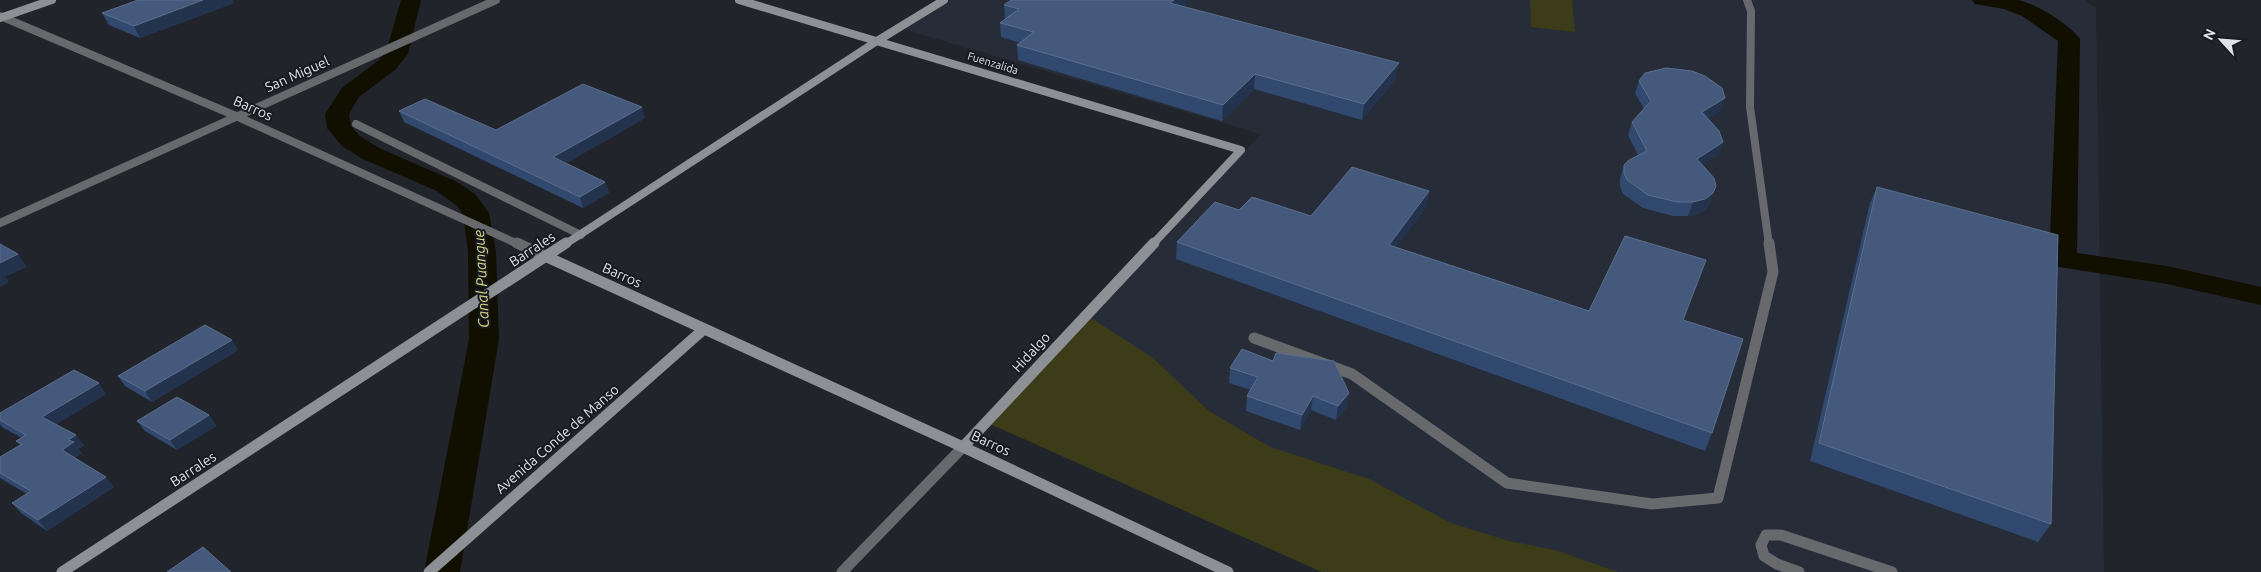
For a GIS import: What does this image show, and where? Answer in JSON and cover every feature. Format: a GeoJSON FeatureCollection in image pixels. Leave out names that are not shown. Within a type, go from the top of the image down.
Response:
{"type":"FeatureCollection","features":[{"type":"Feature","properties":{"kind":"street"},"geometry":{"type":"LineString","coordinates":[[1,17],[52,0]]}},
{"type":"Feature","properties":{"kind":"street","name":"San Miguel"},"geometry":{"type":"LineString","coordinates":[[0,222],[496,0]]}},
{"type":"Feature","properties":{"kind":"street","name":"Fuenzalida"},"geometry":{"type":"LineString","coordinates":[[739,0],[1241,150]]}},
{"type":"Feature","properties":{"kind":"street","name":"Barrales"},"geometry":{"type":"LineString","coordinates":[[62,572],[877,41],[944,0]]}},
{"type":"Feature","properties":{"kind":"street"},"geometry":{"type":"LineString","coordinates":[[1254,338],[1352,374],[1507,483],[1652,504],[1718,498],[1773,272],[1750,107],[1751,11],[1747,0]]}},
{"type":"Feature","properties":{"kind":"street","name":"Barros"},"geometry":{"type":"LineString","coordinates":[[1,17],[236,116],[963,447],[1228,572]]}},
{"type":"Feature","properties":{"kind":"street"},"geometry":{"type":"LineString","coordinates":[[356,124],[581,235]]}},
{"type":"Feature","properties":{"kind":"street","name":"Hidalgo"},"geometry":{"type":"LineString","coordinates":[[842,572],[963,447],[1241,150]]}},
{"type":"Feature","properties":{"kind":"street","name":"Avenida Conde de Manso"},"geometry":{"type":"LineString","coordinates":[[429,572],[704,329]]}},
{"type":"Feature","properties":{"kind":"street"},"geometry":{"type":"LineString","coordinates":[[1799,572],[1777,564],[1764,556],[1761,545],[1766,535],[1781,535],[1892,572]]}},
{"type":"Feature","properties":{"kind":"shaded area"},"geometry":{"type":"Polygon","coordinates":[[[950,0],[2084,0],[2096,8],[2104,572],[1322,572],[990,424],[1261,134],[903,29],[950,0]]]}},
{"type":"Feature","properties":{"kind":"shaded area"},"geometry":{"type":"Polygon","coordinates":[[[1530,0],[1572,0],[1575,32],[1531,27],[1530,0]]]}},
{"type":"Feature","properties":{"kind":"shaded area"},"geometry":{"type":"Polygon","coordinates":[[[1088,316],[1153,358],[1209,411],[1270,447],[1369,479],[1451,523],[1509,541],[1555,550],[1618,572],[1322,572],[990,424],[1088,316]]]}},
{"type":"Feature","properties":{"kind":"building"},"geometry":{"type":"Polygon","coordinates":[[[138,0],[203,0],[134,26],[102,13],[138,0]]]}},
{"type":"Feature","properties":{"kind":"building"},"geometry":{"type":"Polygon","coordinates":[[[1011,0],[1174,0],[1170,3],[1399,63],[1364,104],[1255,74],[1223,105],[1017,45],[1034,32],[1000,23],[1019,9],[1004,5],[1011,0]]]}},
{"type":"Feature","properties":{"kind":"building"},"geometry":{"type":"Polygon","coordinates":[[[1666,68],[1692,71],[1705,76],[1722,88],[1725,98],[1702,112],[1719,131],[1723,142],[1697,159],[1714,178],[1716,186],[1713,193],[1705,199],[1693,202],[1677,202],[1648,195],[1627,180],[1624,173],[1624,165],[1629,160],[1647,151],[1632,122],[1651,101],[1639,81],[1645,73],[1666,68]]]}},
{"type":"Feature","properties":{"kind":"building"},"geometry":{"type":"Polygon","coordinates":[[[583,84],[642,107],[553,157],[605,182],[580,197],[399,111],[425,99],[496,130],[583,84]]]}},
{"type":"Feature","properties":{"kind":"building"},"geometry":{"type":"Polygon","coordinates":[[[1352,167],[1429,191],[1389,245],[1589,311],[1625,236],[1706,260],[1683,320],[1743,339],[1712,433],[1177,242],[1215,202],[1239,210],[1252,197],[1311,216],[1352,167]]]}},
{"type":"Feature","properties":{"kind":"building"},"geometry":{"type":"Polygon","coordinates":[[[1877,187],[2058,235],[2051,524],[1819,443],[1877,187]]]}},
{"type":"Feature","properties":{"kind":"building"},"geometry":{"type":"Polygon","coordinates":[[[0,244],[18,254],[0,263],[0,244]]]}},
{"type":"Feature","properties":{"kind":"building"},"geometry":{"type":"Polygon","coordinates":[[[205,325],[232,340],[145,391],[118,376],[205,325]]]}},
{"type":"Feature","properties":{"kind":"building"},"geometry":{"type":"Polygon","coordinates":[[[1242,349],[1273,361],[1276,353],[1334,361],[1349,393],[1338,406],[1313,396],[1302,415],[1247,396],[1258,377],[1230,368],[1242,349]]]}},
{"type":"Feature","properties":{"kind":"building"},"geometry":{"type":"Polygon","coordinates":[[[74,370],[99,383],[42,417],[76,435],[68,440],[74,442],[62,450],[106,477],[38,520],[12,503],[31,491],[0,473],[0,457],[22,444],[16,441],[26,435],[0,420],[0,413],[74,370]]]}},
{"type":"Feature","properties":{"kind":"building"},"geometry":{"type":"Polygon","coordinates":[[[177,397],[209,415],[170,440],[137,421],[177,397]]]}},
{"type":"Feature","properties":{"kind":"building"},"geometry":{"type":"Polygon","coordinates":[[[203,547],[231,572],[167,572],[203,547]]]}},
{"type":"Feature","properties":{"kind":"waterway","name":"Canal Puangue"},"geometry":{"type":"LineString","coordinates":[[411,0],[397,54],[387,65],[350,93],[337,114],[339,128],[351,141],[372,154],[446,186],[466,200],[476,213],[482,252],[484,339],[442,572]]}},
{"type":"Feature","properties":{"kind":"waterway"},"geometry":{"type":"LineString","coordinates":[[1982,0],[2019,7],[2049,23],[2069,39],[2063,260],[2167,275],[2261,296]]}}]}
